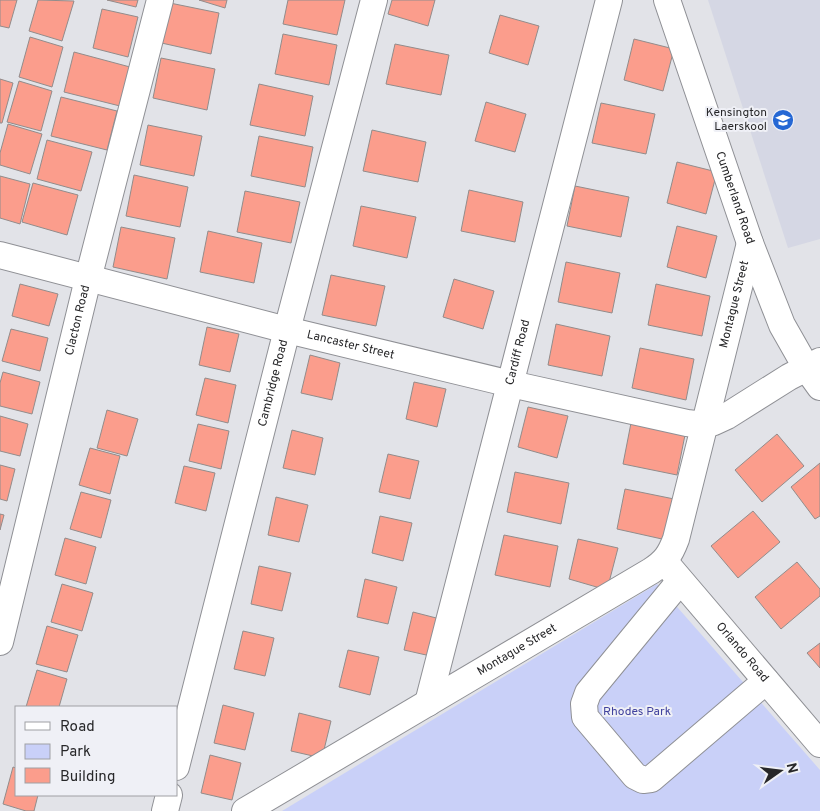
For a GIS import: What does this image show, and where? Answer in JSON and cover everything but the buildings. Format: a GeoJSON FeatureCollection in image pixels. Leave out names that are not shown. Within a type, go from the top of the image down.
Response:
{"type":"FeatureCollection","features":[{"type":"Feature","properties":{"kind":"street","name":"Clacton Road"},"geometry":{"type":"LineString","coordinates":[[0,642],[88,279],[160,0]]}},
{"type":"Feature","properties":{"kind":"street","name":"Cambridge Road"},"geometry":{"type":"LineString","coordinates":[[178,759],[287,330],[374,0]]}},
{"type":"Feature","properties":{"kind":"street","name":"Cardiff Road"},"geometry":{"type":"LineString","coordinates":[[428,703],[609,0]]}},
{"type":"Feature","properties":{"kind":"street","name":"Cumberland Road"},"geometry":{"type":"LineString","coordinates":[[667,0],[750,244],[782,325],[816,372]]}},
{"type":"Feature","properties":{"kind":"street","name":"Montague Street"},"geometry":{"type":"LineString","coordinates":[[245,811],[651,571],[672,571],[672,550],[750,244]]}},
{"type":"Feature","properties":{"kind":"street","name":"Lancaster Street"},"geometry":{"type":"LineString","coordinates":[[0,255],[287,330],[511,384],[686,423],[704,425]]}},
{"type":"Feature","properties":{"kind":"street"},"geometry":{"type":"LineString","coordinates":[[704,425],[727,416],[790,377],[816,372]]}},
{"type":"Feature","properties":{"kind":"street"},"geometry":{"type":"LineString","coordinates":[[672,571],[588,693],[584,704],[585,717],[635,776],[643,780],[651,779],[766,681]]}},
{"type":"Feature","properties":{"kind":"street","name":"Orlando Road"},"geometry":{"type":"LineString","coordinates":[[672,571],[820,744]]}},
{"type":"Feature","properties":{"kind":"street"},"geometry":{"type":"LineString","coordinates":[[165,811],[169,796]]}},
{"type":"Feature","properties":{"kind":"shaded area","name":"Kensington Laerskool"},"geometry":{"type":"Polygon","coordinates":[[[708,0],[820,0],[820,239],[788,248],[708,0]]]}},
{"type":"Feature","properties":{"kind":"green space","name":"Rhodes Park"},"geometry":{"type":"Polygon","coordinates":[[[657,584],[820,770],[820,811],[282,811],[657,584]]]}},
{"type":"Feature","properties":{"kind":"place","name":"Kensington Laerskool"},"geometry":{"type":"Point","coordinates":[783,120]}}]}
